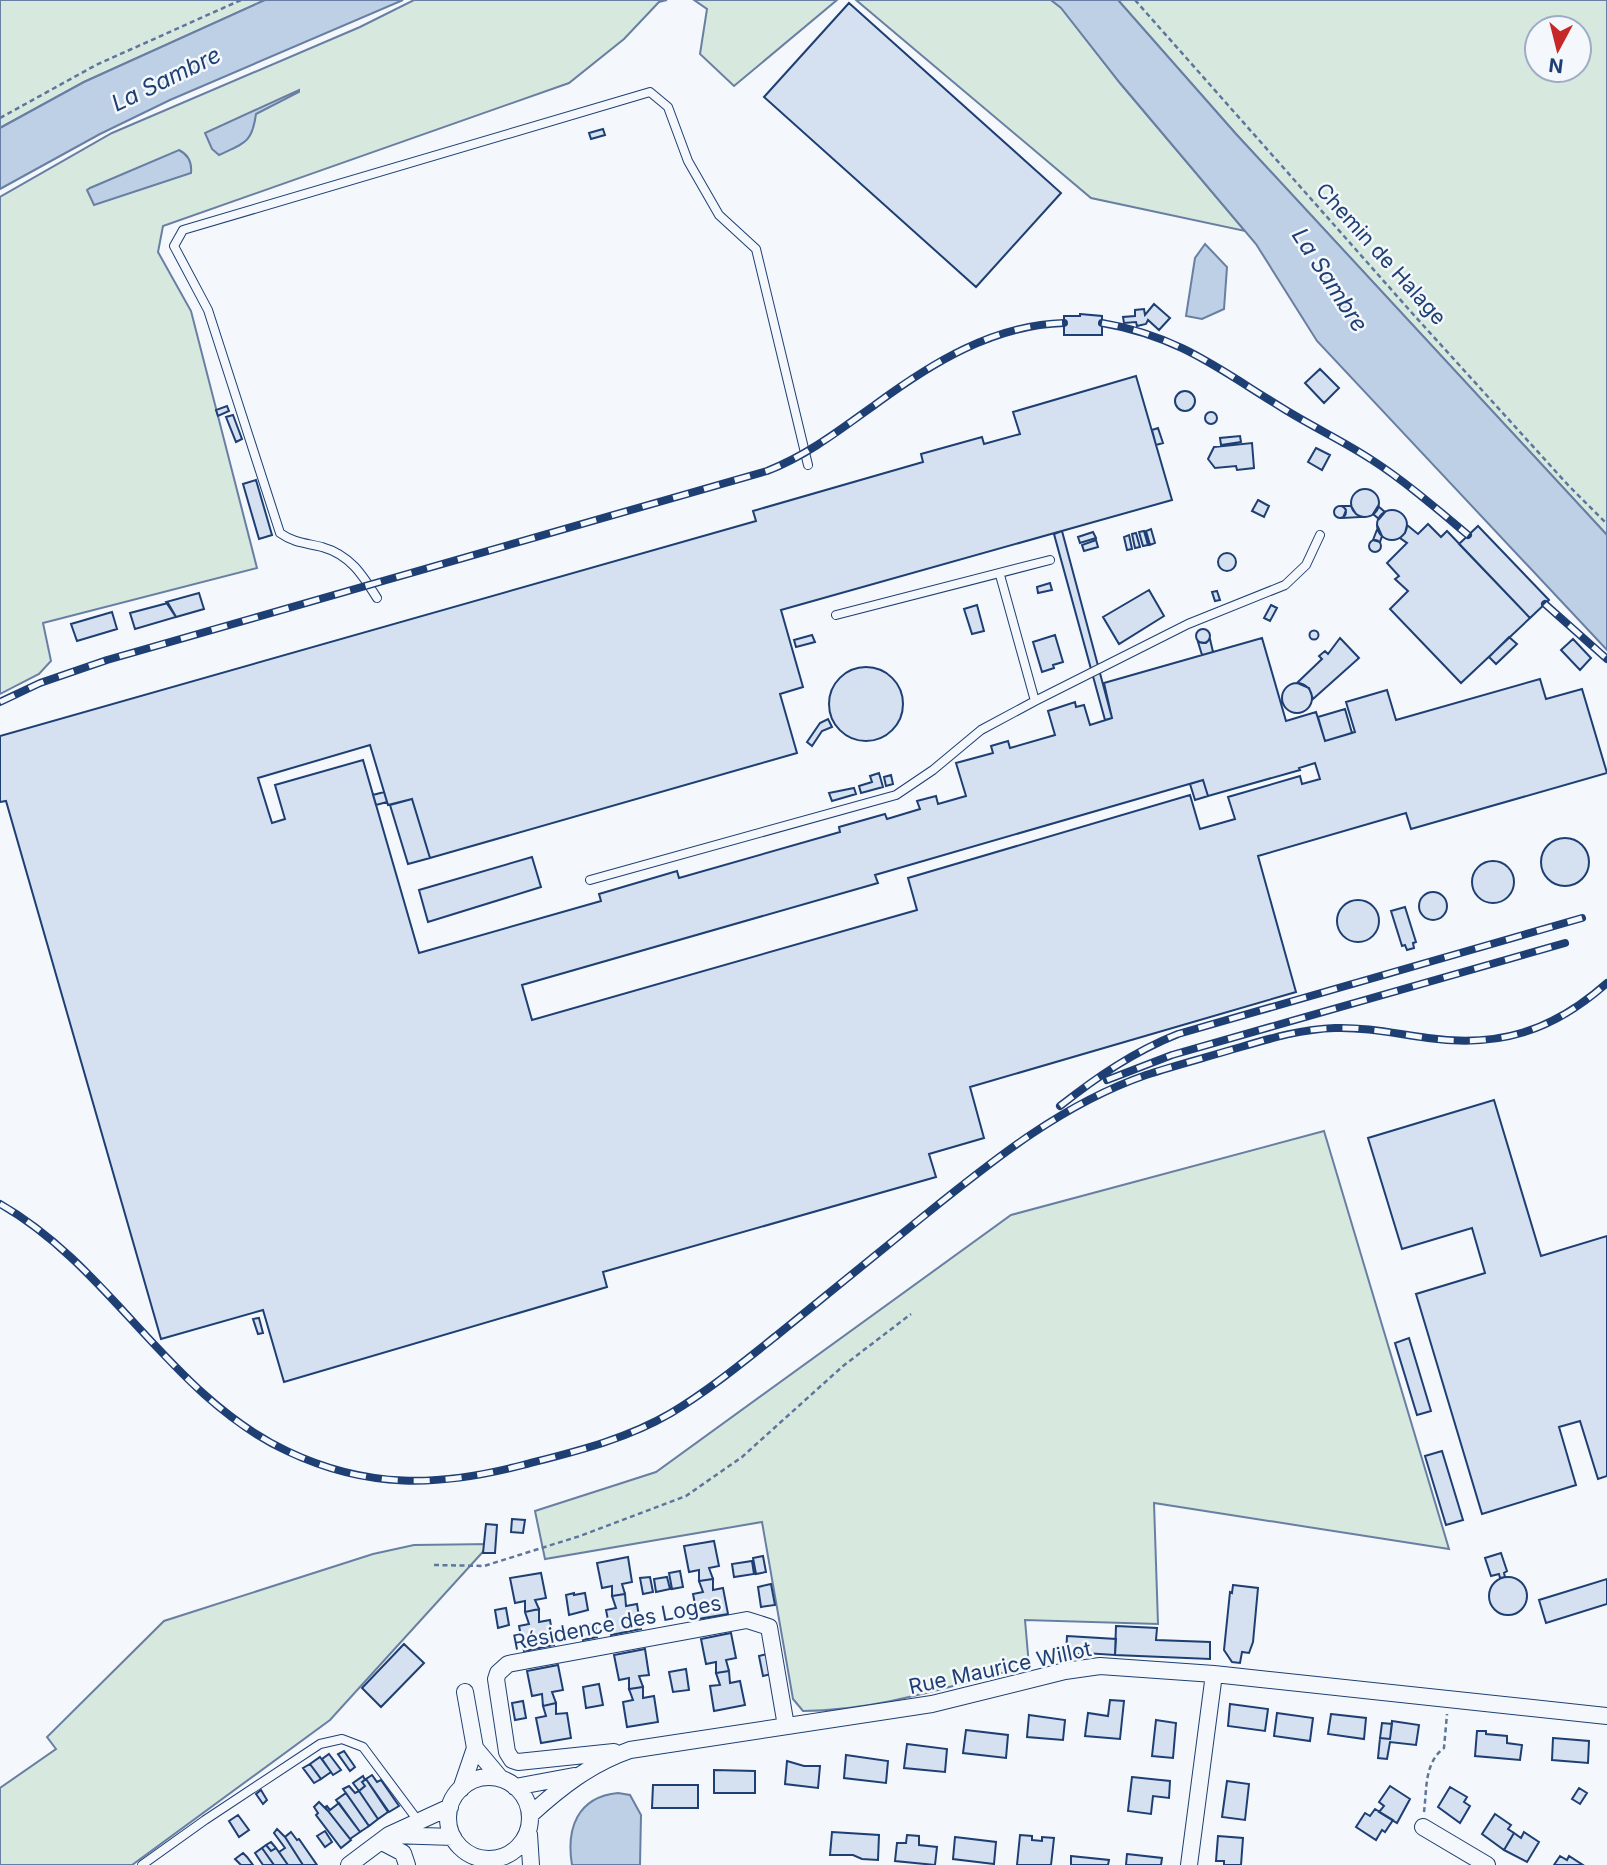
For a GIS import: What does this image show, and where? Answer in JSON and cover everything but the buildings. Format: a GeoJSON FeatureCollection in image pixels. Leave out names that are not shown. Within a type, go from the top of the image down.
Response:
{"type":"FeatureCollection","features":[{"type":"Feature","properties":{"kind":"street","name":"Résidence des Loges"},"geometry":{"type":"LineString","coordinates":[[630,1750],[518,1762],[512,1760],[507,1752],[496,1679],[498,1673],[508,1664],[747,1620],[769,1627],[786,1727]]}},
{"type":"Feature","properties":{"kind":"street","name":"Rue Maurice Willot"},"geometry":{"type":"LineString","coordinates":[[529,1823],[577,1775],[612,1756],[630,1750],[860,1717],[932,1704],[1065,1671],[1100,1667],[1214,1674],[1607,1716]]}},
{"type":"Feature","properties":{"kind":"street"},"geometry":{"type":"LineString","coordinates":[[1189,1865],[1214,1674]]}},
{"type":"Feature","properties":{"kind":"street"},"geometry":{"type":"LineString","coordinates":[[465,1692],[475,1748],[461,1788],[450,1807],[448,1817],[453,1837],[461,1848],[471,1855],[499,1862],[516,1850],[529,1823]]}},
{"type":"Feature","properties":{"kind":"street"},"geometry":{"type":"LineString","coordinates":[[475,1748],[523,1795],[529,1823],[531,1865]]}},
{"type":"Feature","properties":{"kind":"street","name":"Rue Maurice Willot"},"geometry":{"type":"LineString","coordinates":[[508,1783],[577,1775]]}},
{"type":"Feature","properties":{"kind":"street"},"geometry":{"type":"LineString","coordinates":[[461,1788],[480,1779],[508,1783]]}},
{"type":"Feature","properties":{"kind":"street"},"geometry":{"type":"LineString","coordinates":[[349,1865],[386,1838],[450,1807]]}},
{"type":"Feature","properties":{"kind":"street"},"geometry":{"type":"LineString","coordinates":[[1423,1827],[1487,1865]]}},
{"type":"Feature","properties":{"kind":"street"},"geometry":{"type":"LineString","coordinates":[[386,1838],[453,1837]]}},
{"type":"Feature","properties":{"kind":"street"},"geometry":{"type":"LineString","coordinates":[[386,1838],[403,1853],[407,1865]]}},
{"type":"Feature","properties":{"kind":"lane"},"geometry":{"type":"LineString","coordinates":[[377,598],[359,569],[343,556],[321,547],[289,540],[280,533],[208,310],[174,246],[183,230],[650,92],[668,107],[688,161],[719,215],[756,249],[808,465]]}},
{"type":"Feature","properties":{"kind":"lane"},"geometry":{"type":"LineString","coordinates":[[590,880],[896,795],[933,770],[981,730],[1188,624],[1284,585],[1306,565],[1320,535]]}},
{"type":"Feature","properties":{"kind":"lane"},"geometry":{"type":"LineString","coordinates":[[836,615],[1050,560]]}},
{"type":"Feature","properties":{"kind":"lane"},"geometry":{"type":"LineString","coordinates":[[1000,575],[1035,701]]}},
{"type":"Feature","properties":{"kind":"lane"},"geometry":{"type":"LineString","coordinates":[[142,1865],[320,1744],[342,1739],[363,1747],[419,1822]]}},
{"type":"Feature","properties":{"kind":"path"},"geometry":{"type":"LineString","coordinates":[[0,118],[96,65],[241,0]]}},
{"type":"Feature","properties":{"kind":"path","name":"Chemin de Halage"},"geometry":{"type":"LineString","coordinates":[[1135,0],[1412,313],[1568,485],[1607,524]]}},
{"type":"Feature","properties":{"kind":"path"},"geometry":{"type":"LineString","coordinates":[[434,1565],[484,1566],[580,1536],[686,1496],[742,1457],[843,1366],[911,1314]]}},
{"type":"Feature","properties":{"kind":"path"},"geometry":{"type":"LineString","coordinates":[[1423,1827],[1429,1769],[1434,1756],[1444,1748],[1449,1700]]}},
{"type":"Feature","properties":{"kind":"shaded area"},"geometry":{"type":"Polygon","coordinates":[[[0,0],[265,0],[84,82],[0,128],[0,0]]]}},
{"type":"Feature","properties":{"kind":"shaded area"},"geometry":{"type":"Polygon","coordinates":[[[414,0],[667,0],[659,2],[624,39],[569,83],[163,226],[158,252],[191,311],[257,568],[43,623],[51,661],[39,674],[0,694],[0,197],[112,133],[360,27],[414,0]]]}},
{"type":"Feature","properties":{"kind":"shaded area"},"geometry":{"type":"Polygon","coordinates":[[[694,0],[837,0],[734,86],[700,54],[707,9],[694,0]]]}},
{"type":"Feature","properties":{"kind":"shaded area"},"geometry":{"type":"Polygon","coordinates":[[[856,0],[1051,0],[1061,7],[1120,83],[1245,231],[1091,198],[856,0]]]}},
{"type":"Feature","properties":{"kind":"shaded area"},"geometry":{"type":"Polygon","coordinates":[[[1118,0],[1607,0],[1607,535],[1236,134],[1118,0]]]}},
{"type":"Feature","properties":{"kind":"shaded area"},"geometry":{"type":"Polygon","coordinates":[[[1324,1131],[1449,1549],[1154,1503],[1158,1624],[1025,1620],[1029,1666],[889,1702],[803,1711],[793,1699],[762,1522],[545,1559],[535,1511],[656,1472],[1011,1215],[1324,1131]]]}},
{"type":"Feature","properties":{"kind":"shaded area"},"geometry":{"type":"Polygon","coordinates":[[[490,1544],[330,1720],[132,1865],[0,1865],[0,1788],[56,1749],[47,1737],[164,1621],[373,1554],[414,1545],[490,1544]]]}},
{"type":"Feature","properties":{"kind":"water","name":"La Sambre"},"geometry":{"type":"Polygon","coordinates":[[[265,0],[403,0],[170,100],[100,134],[0,189],[0,128],[84,82],[265,0]]]}},
{"type":"Feature","properties":{"kind":"water","name":"La Sambre"},"geometry":{"type":"Polygon","coordinates":[[[1051,0],[1118,0],[1236,134],[1607,535],[1607,650],[1317,341],[1256,244],[1120,83],[1061,8],[1051,0]]]}},
{"type":"Feature","properties":{"kind":"water"},"geometry":{"type":"Polygon","coordinates":[[[299,90],[256,114],[252,131],[246,141],[219,155],[212,149],[205,133],[299,90]]]}},
{"type":"Feature","properties":{"kind":"water"},"geometry":{"type":"Polygon","coordinates":[[[179,150],[189,160],[191,173],[94,205],[87,190],[90,188],[179,150]]]}},
{"type":"Feature","properties":{"kind":"water"},"geometry":{"type":"Polygon","coordinates":[[[1205,244],[1227,267],[1224,309],[1202,319],[1186,316],[1195,258],[1205,244]]]}},
{"type":"Feature","properties":{"kind":"water"},"geometry":{"type":"Polygon","coordinates":[[[618,1793],[630,1795],[641,1815],[640,1865],[572,1865],[571,1839],[577,1817],[593,1801],[618,1793]]]}},
{"type":"Feature","properties":{"kind":"railway"},"geometry":{"type":"LineString","coordinates":[[0,702],[40,683],[107,660],[767,471],[810,449],[919,374],[964,349],[1013,331],[1064,323]]}},
{"type":"Feature","properties":{"kind":"railway"},"geometry":{"type":"LineString","coordinates":[[1102,323],[1154,336],[1219,368],[1372,460],[1468,535]]}},
{"type":"Feature","properties":{"kind":"railway"},"geometry":{"type":"LineString","coordinates":[[1545,604],[1607,659]]}},
{"type":"Feature","properties":{"kind":"railway"},"geometry":{"type":"LineString","coordinates":[[1060,1106],[1116,1066],[1178,1034],[1582,918]]}},
{"type":"Feature","properties":{"kind":"railway"},"geometry":{"type":"LineString","coordinates":[[1107,1080],[1172,1055],[1565,943]]}},
{"type":"Feature","properties":{"kind":"railway"},"geometry":{"type":"LineString","coordinates":[[0,1204],[39,1230],[75,1261],[174,1365],[208,1398],[246,1427],[287,1451],[346,1472],[404,1480],[462,1477],[523,1465],[598,1444],[636,1431],[671,1413],[738,1366],[1000,1156],[1055,1119],[1115,1087],[1176,1066],[1307,1031],[1335,1028],[1454,1040],[1502,1038],[1545,1024],[1587,1000],[1607,983]]}}]}
